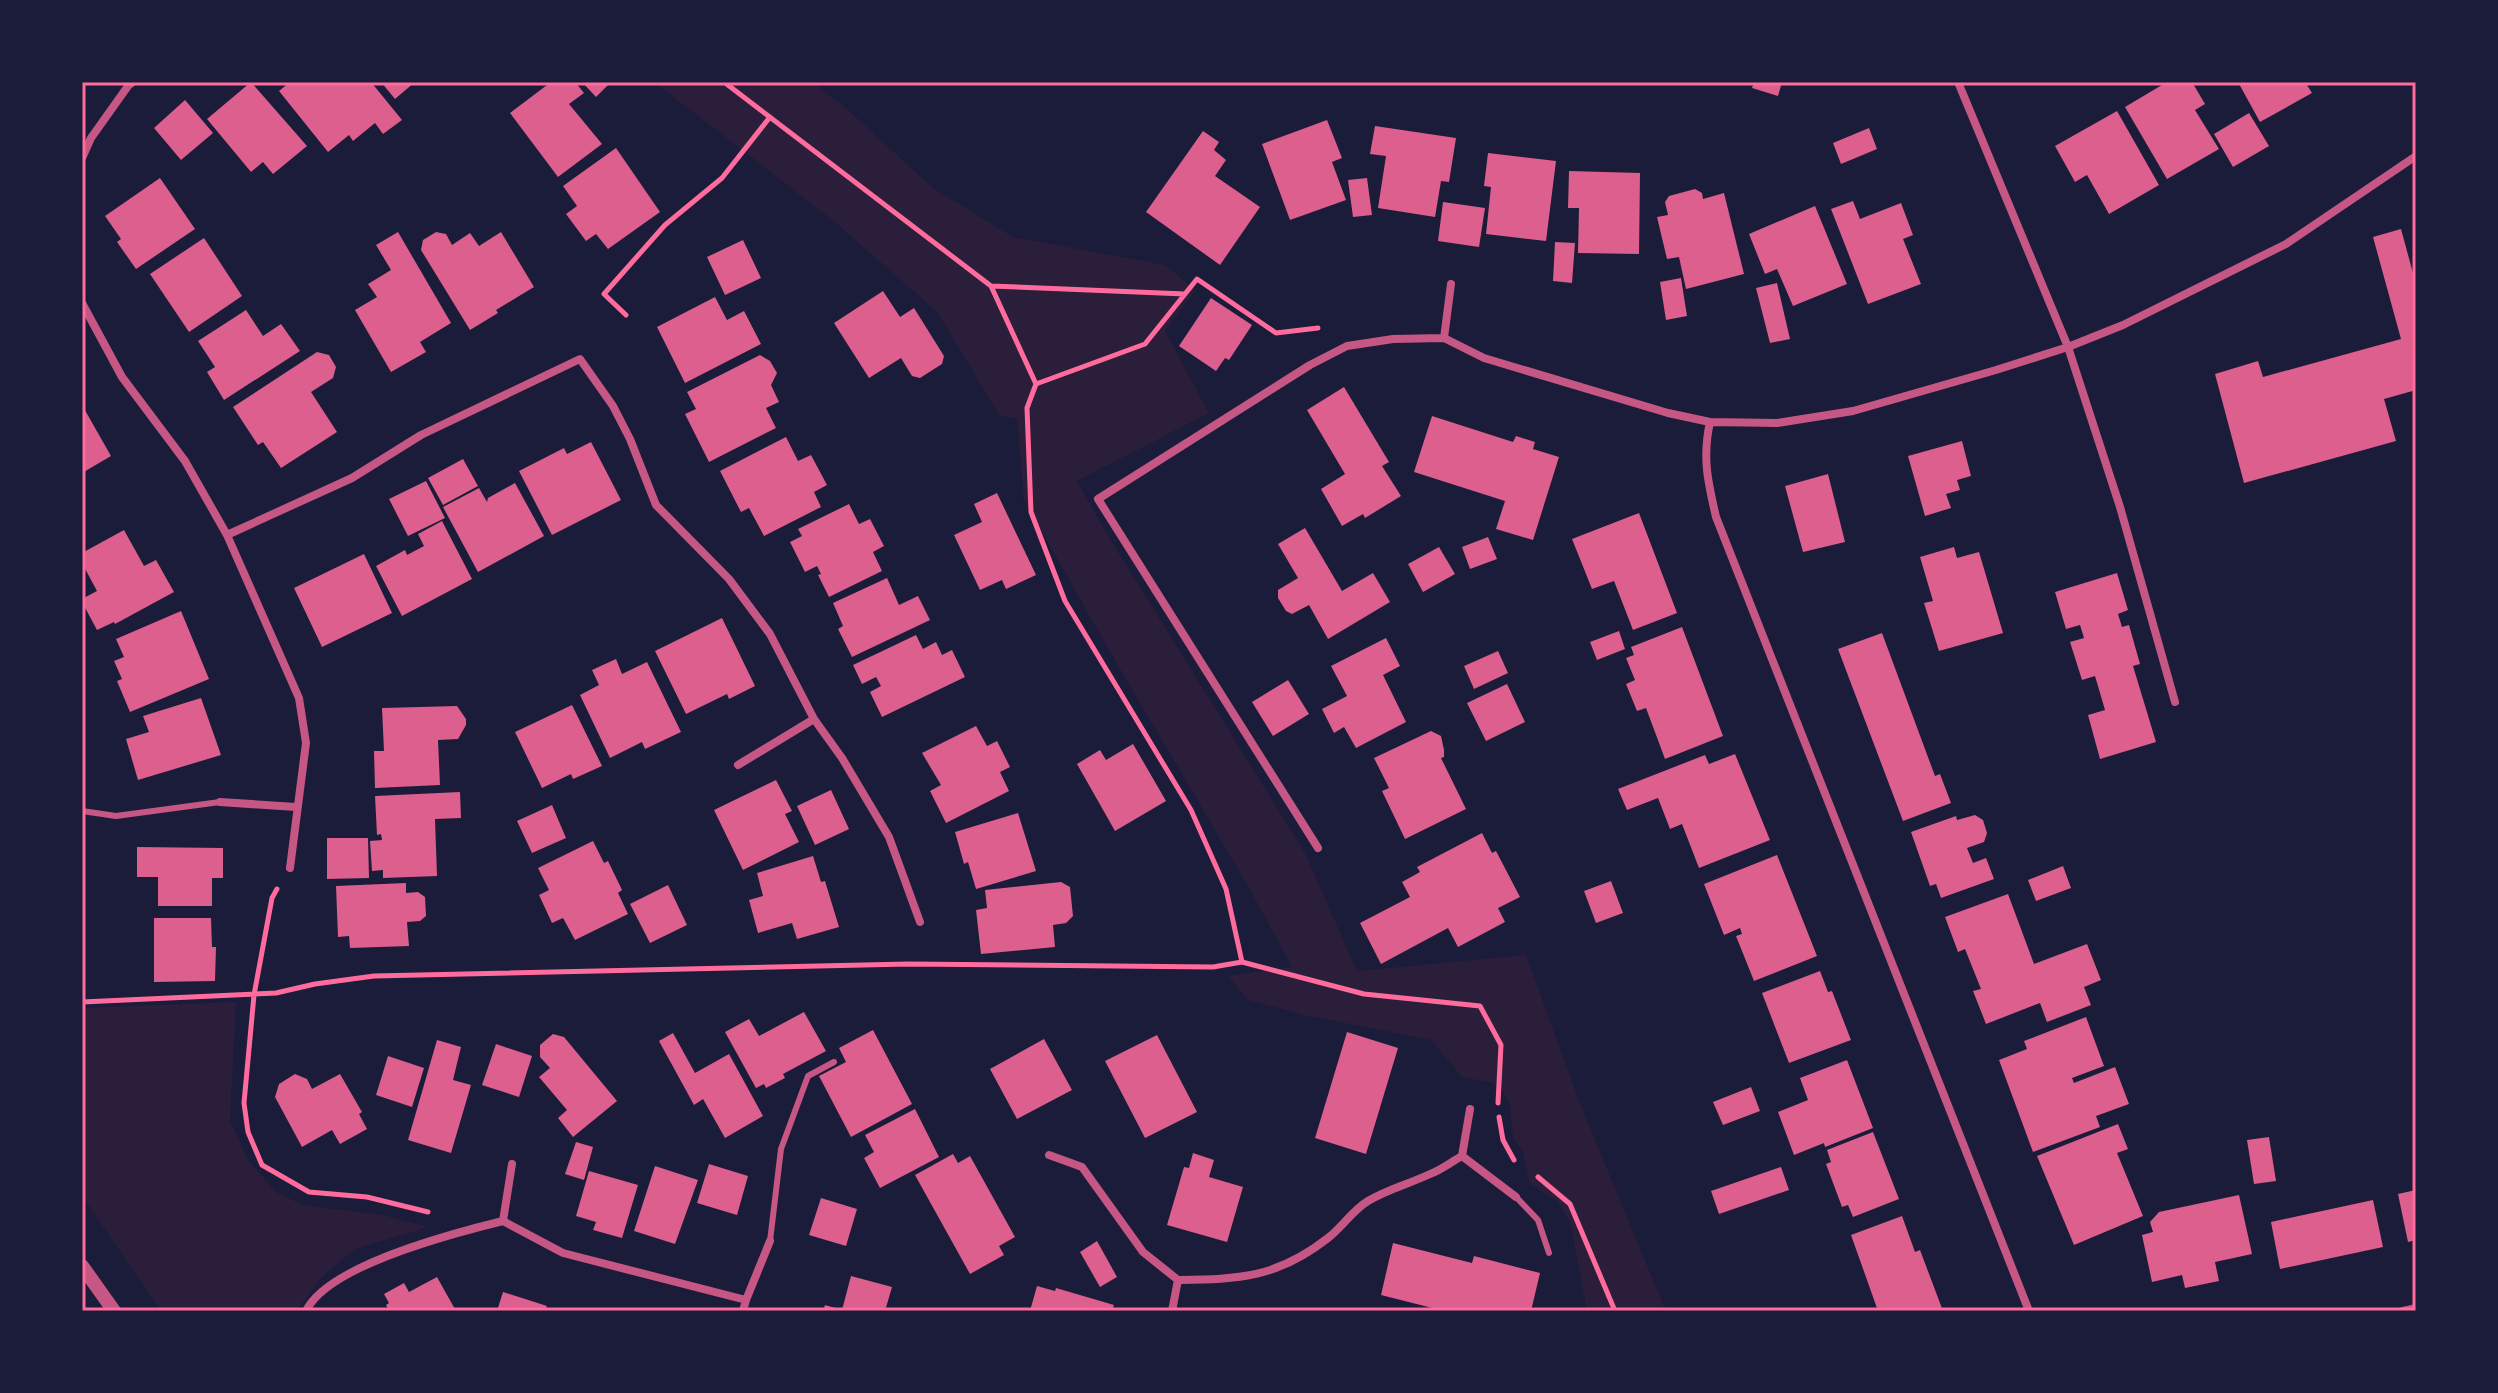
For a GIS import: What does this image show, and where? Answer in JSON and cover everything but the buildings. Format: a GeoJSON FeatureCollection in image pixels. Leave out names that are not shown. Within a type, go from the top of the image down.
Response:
{"type":"FeatureCollection","features":[{"type":"Feature","properties":{"kind":"street"},"geometry":{"type":"LineString","coordinates":[[82,158],[91,138],[133,82]]}},
{"type":"Feature","properties":{"kind":"street"},"geometry":{"type":"LineString","coordinates":[[1958,82],[2068,347],[2120,507],[2175,702]]}},
{"type":"Feature","properties":{"kind":"street"},"geometry":{"type":"LineString","coordinates":[[1318,848],[1098,499],[1330,352],[1347,346],[1393,339],[1444,338],[1484,358],[1668,413],[1710,422],[1777,423],[1853,411],[2068,347],[2123,325],[2286,244],[2416,156]]}},
{"type":"Feature","properties":{"kind":"street"},"geometry":{"type":"LineString","coordinates":[[1444,338],[1451,284]]}},
{"type":"Feature","properties":{"kind":"street"},"geometry":{"type":"LineString","coordinates":[[82,303],[122,377],[185,461],[227,535],[299,698],[306,743],[290,868]]}},
{"type":"Feature","properties":{"kind":"street"},"geometry":{"type":"LineString","coordinates":[[227,535],[352,478],[421,435],[494,397],[580,359],[613,406],[630,439],[656,505],[729,579],[770,634],[814,719],[842,758],[889,837],[920,922]]}},
{"type":"Feature","properties":{"kind":"street"},"geometry":{"type":"LineString","coordinates":[[1710,422],[1705,473],[1716,517],[2029,1311]]}},
{"type":"Feature","properties":{"kind":"street"},"geometry":{"type":"LineString","coordinates":[[738,765],[814,719]]}},
{"type":"Feature","properties":{"kind":"street"},"geometry":{"type":"LineString","coordinates":[[220,802],[296,807]]}},
{"type":"Feature","properties":{"kind":"street"},"geometry":{"type":"LineString","coordinates":[[1049,1155],[1082,1167],[1143,1252],[1178,1280],[1234,1279],[1277,1270],[1306,1256],[1364,1203],[1386,1191],[1432,1174],[1462,1156],[1470,1109]]}},
{"type":"Feature","properties":{"kind":"street"},"geometry":{"type":"LineString","coordinates":[[1462,1156],[1516,1197]]}},
{"type":"Feature","properties":{"kind":"street"},"geometry":{"type":"LineString","coordinates":[[503,1221],[512,1164]]}},
{"type":"Feature","properties":{"kind":"street"},"geometry":{"type":"LineString","coordinates":[[306,1311],[311,1300],[367,1263],[503,1221],[563,1253],[746,1300]]}},
{"type":"Feature","properties":{"kind":"street"},"geometry":{"type":"LineString","coordinates":[[743,1311],[770,1241]]}},
{"type":"Feature","properties":{"kind":"street"},"geometry":{"type":"LineString","coordinates":[[82,1266],[114,1311]]}},
{"type":"Feature","properties":{"kind":"street"},"geometry":{"type":"LineString","coordinates":[[1172,1311],[1178,1280]]}},
{"type":"Feature","properties":{"kind":"street"},"geometry":{"type":"LineString","coordinates":[[2403,1311],[2416,1308]]}},
{"type":"Feature","properties":{"kind":"lane"},"geometry":{"type":"LineString","coordinates":[[82,811],[116,816],[220,802]]}},
{"type":"Feature","properties":{"kind":"lane"},"geometry":{"type":"LineString","coordinates":[[770,1241],[781,1149],[808,1076],[834,1062]]}},
{"type":"Feature","properties":{"kind":"lane"},"geometry":{"type":"LineString","coordinates":[[1516,1197],[1538,1220],[1549,1253]]}},
{"type":"Feature","properties":{"kind":"path"},"geometry":{"type":"LineString","coordinates":[[82,1002],[254,995],[374,976],[908,964],[1213,967],[1242,962],[1226,889],[1191,810],[1065,601],[1031,512],[1027,408],[1036,384],[991,286],[724,82]]}},
{"type":"Feature","properties":{"kind":"path"},"geometry":{"type":"LineString","coordinates":[[626,315],[604,294],[665,225],[722,178],[770,117]]}},
{"type":"Feature","properties":{"kind":"path"},"geometry":{"type":"LineString","coordinates":[[1036,384],[1145,344],[1197,279],[1276,333],[1338,326],[1347,346]]}},
{"type":"Feature","properties":{"kind":"path"},"geometry":{"type":"LineString","coordinates":[[991,286],[1185,294]]}},
{"type":"Feature","properties":{"kind":"path"},"geometry":{"type":"LineString","coordinates":[[290,868],[272,898],[254,995],[244,1103],[248,1132],[262,1165],[309,1192],[367,1197],[436,1215],[441,1239]]}},
{"type":"Feature","properties":{"kind":"shaded area"},"geometry":{"type":"Polygon","coordinates":[[[654,82],[812,82],[846,108],[933,188],[1013,237],[1165,265],[1196,290],[1165,331],[1209,413],[1077,481],[1305,853],[1357,971],[1526,955],[1581,1106],[1666,1311],[1587,1311],[1570,1222],[1558,1202],[1530,1184],[1523,1152],[1513,1138],[1510,1104],[1493,1083],[1462,1077],[1431,1040],[1304,1015],[1248,1000],[1228,976],[1292,967],[1024,500],[1017,419],[999,415],[938,313],[835,222],[654,82]]]}},
{"type":"Feature","properties":{"kind":"shaded area"},"geometry":{"type":"Polygon","coordinates":[[[236,1002],[230,1120],[248,1160],[276,1192],[303,1205],[383,1215],[428,1227],[355,1249],[324,1275],[296,1311],[161,1311],[82,1196],[82,1008],[236,1002]]]}}]}
